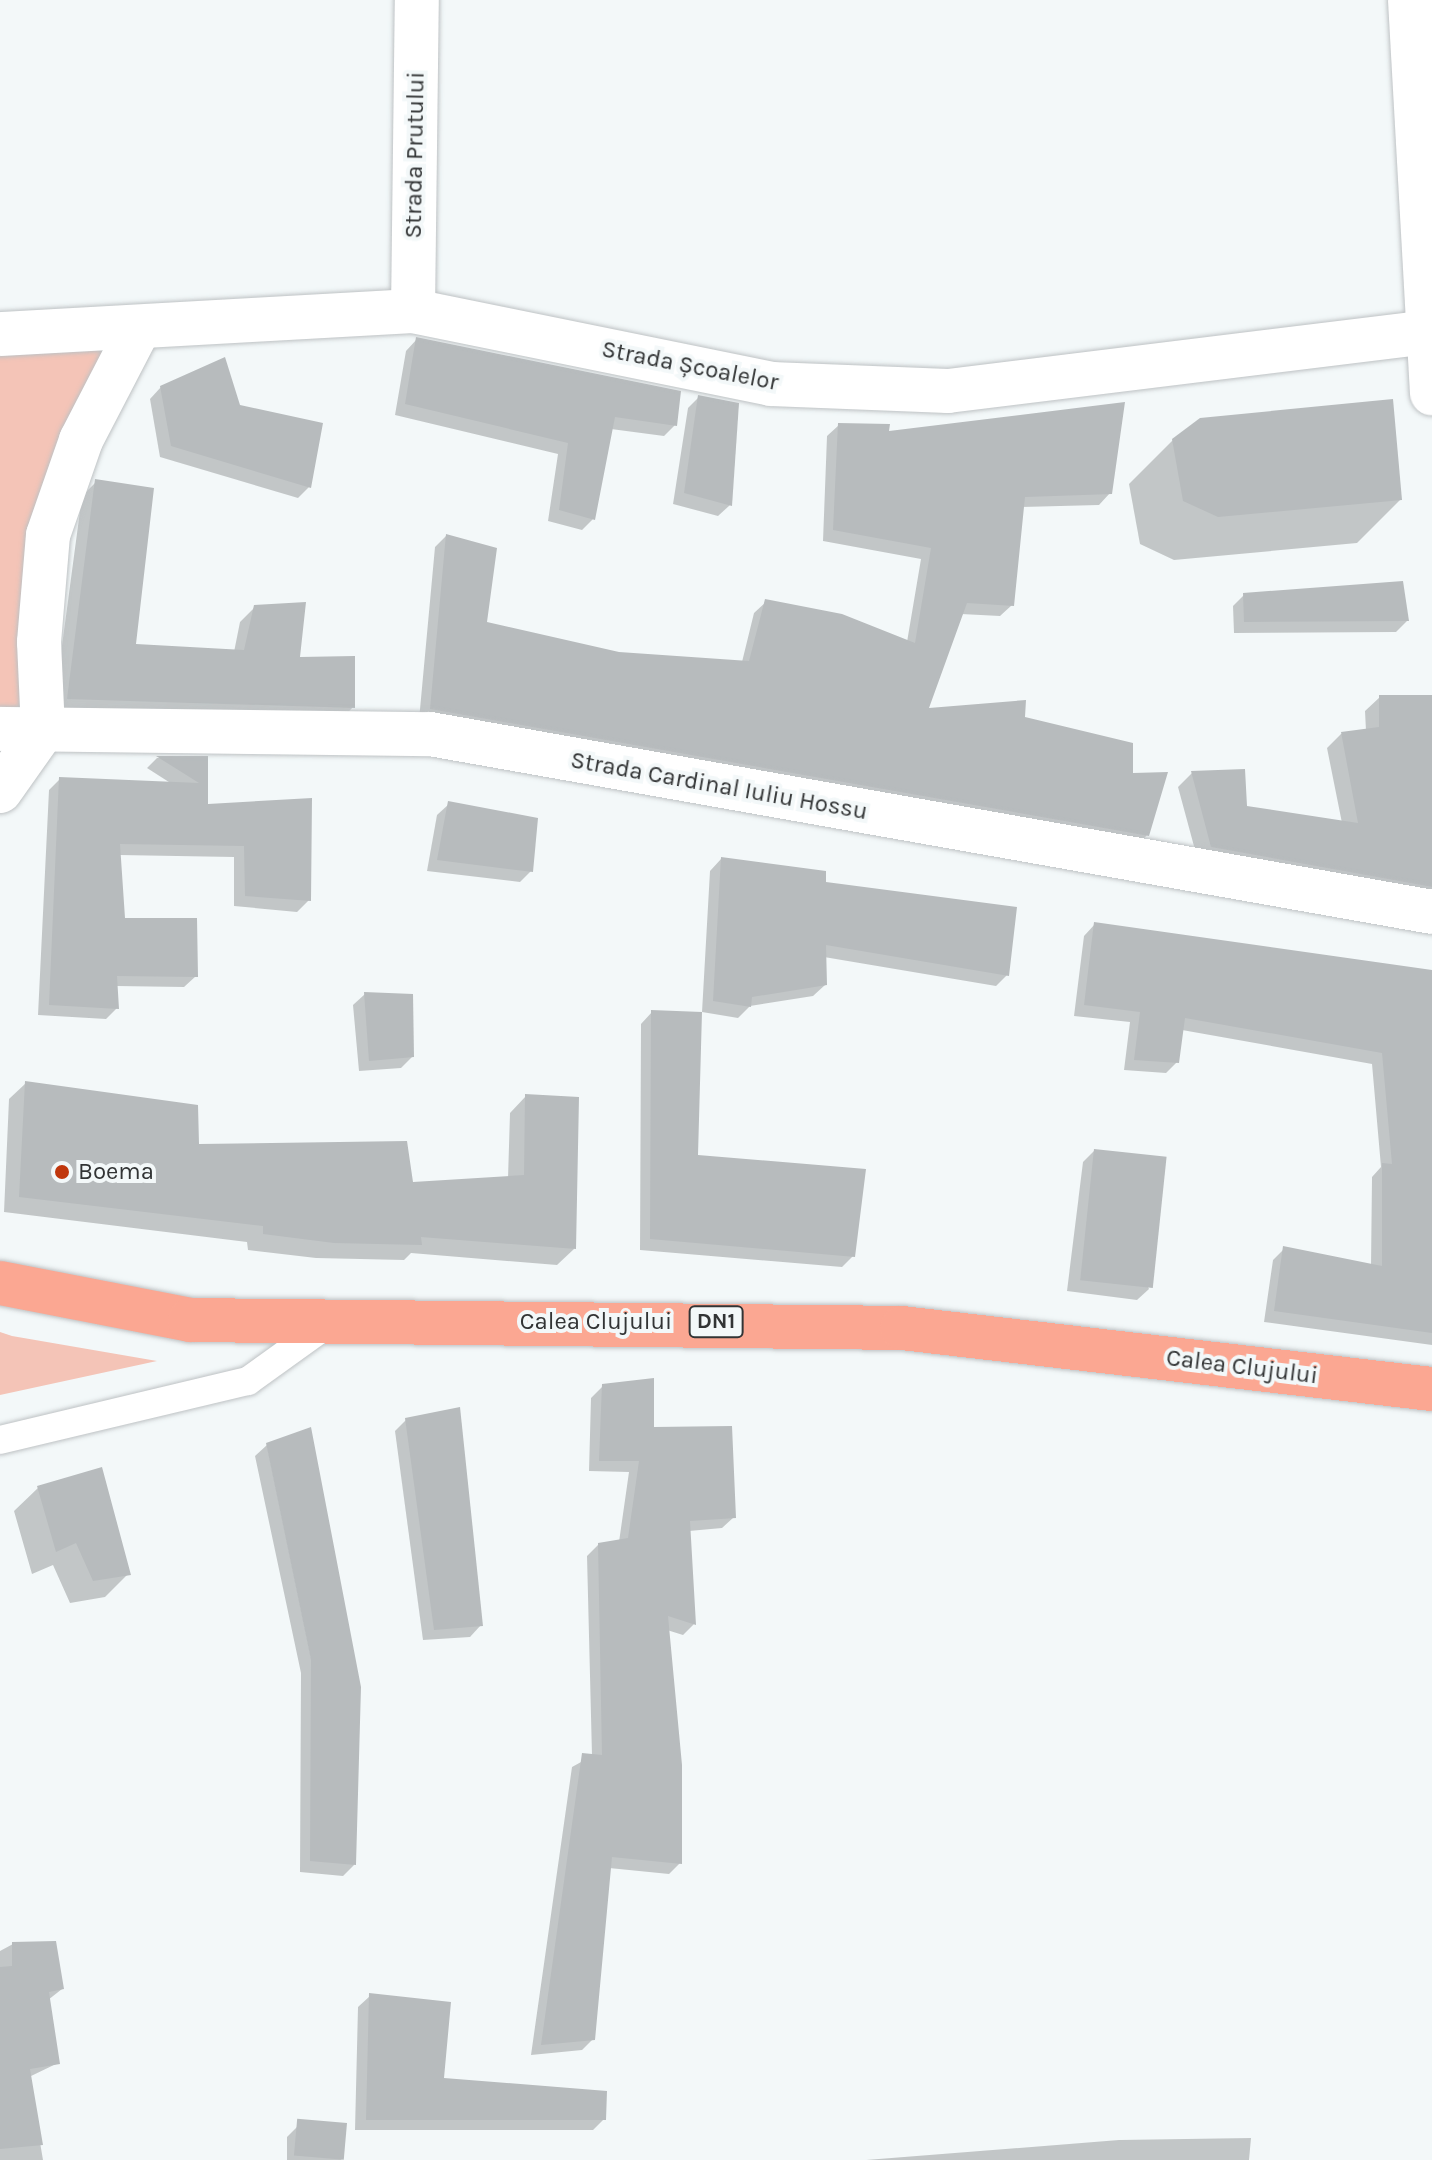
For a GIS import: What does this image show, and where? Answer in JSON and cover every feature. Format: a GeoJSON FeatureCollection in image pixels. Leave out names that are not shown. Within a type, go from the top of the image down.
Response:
{"type":"FeatureCollection","features":[{"type":"Feature","properties":{"kind":"main road","name":"Calea Clujului"},"geometry":{"type":"LineString","coordinates":[[0,1283],[190,1320],[902,1328],[1432,1389]]}},
{"type":"Feature","properties":{"kind":"street","name":"Strada Prutului"},"geometry":{"type":"LineString","coordinates":[[413,311],[417,0]]}},
{"type":"Feature","properties":{"kind":"street"},"geometry":{"type":"LineString","coordinates":[[1410,0],[1421,61],[1432,393]]}},
{"type":"Feature","properties":{"kind":"street","name":"Strada Școalelor"},"geometry":{"type":"LineString","coordinates":[[0,334],[137,332],[413,311],[771,384],[948,391],[1428,332]]}},
{"type":"Feature","properties":{"kind":"street"},"geometry":{"type":"LineString","coordinates":[[0,791],[43,730],[39,642],[48,535],[81,440],[137,332]]}},
{"type":"Feature","properties":{"kind":"street","name":"Strada Cardinal Iuliu Hossu"},"geometry":{"type":"LineString","coordinates":[[0,729],[430,734],[1432,912]]}},
{"type":"Feature","properties":{"kind":"lane"},"geometry":{"type":"LineString","coordinates":[[0,1440],[248,1381],[334,1320]]}},
{"type":"Feature","properties":{"kind":"shaded area"},"geometry":{"type":"Polygon","coordinates":[[[137,332],[81,440],[41,698],[0,729],[0,334],[137,332]]]}},
{"type":"Feature","properties":{"kind":"shaded area"},"geometry":{"type":"Polygon","coordinates":[[[0,1332],[12,1336],[157,1361],[0,1395],[0,1332]]]}},
{"type":"Feature","properties":{"kind":"building"},"geometry":{"type":"Polygon","coordinates":[[[416,337],[681,391],[677,426],[615,417],[595,520],[559,510],[568,443],[405,404],[416,337]]]}},
{"type":"Feature","properties":{"kind":"building"},"geometry":{"type":"Polygon","coordinates":[[[225,357],[240,405],[323,423],[311,488],[171,446],[160,386],[225,357]]]}},
{"type":"Feature","properties":{"kind":"building"},"geometry":{"type":"Polygon","coordinates":[[[698,395],[739,403],[732,506],[684,493],[698,395]]]}},
{"type":"Feature","properties":{"kind":"building"},"geometry":{"type":"Polygon","coordinates":[[[1393,399],[1402,500],[1218,517],[1183,501],[1172,439],[1200,418],[1393,399]]]}},
{"type":"Feature","properties":{"kind":"building"},"geometry":{"type":"Polygon","coordinates":[[[1125,402],[1112,494],[1025,497],[1014,606],[967,603],[929,708],[1026,700],[1025,717],[1133,743],[1133,773],[1168,772],[1149,836],[430,709],[446,534],[497,548],[487,622],[619,652],[749,661],[765,599],[842,614],[915,643],[931,548],[833,530],[838,423],[890,424],[889,431],[1125,402]]]}},
{"type":"Feature","properties":{"kind":"building"},"geometry":{"type":"Polygon","coordinates":[[[95,479],[154,488],[136,644],[244,650],[254,605],[306,602],[300,657],[355,656],[355,708],[67,699],[95,479]]]}},
{"type":"Feature","properties":{"kind":"building"},"geometry":{"type":"Polygon","coordinates":[[[1403,581],[1409,621],[1244,622],[1243,593],[1403,581]]]}},
{"type":"Feature","properties":{"kind":"building"},"geometry":{"type":"Polygon","coordinates":[[[1379,695],[1432,695],[1432,887],[1211,847],[1191,771],[1245,769],[1247,806],[1358,823],[1341,732],[1379,727],[1379,695]]]}},
{"type":"Feature","properties":{"kind":"building"},"geometry":{"type":"Polygon","coordinates":[[[156,756],[208,756],[208,804],[312,798],[311,901],[245,896],[244,846],[120,844],[125,918],[197,918],[198,977],[117,976],[119,1009],[49,1005],[59,777],[199,783],[156,756]]]}},
{"type":"Feature","properties":{"kind":"building"},"geometry":{"type":"Polygon","coordinates":[[[448,801],[538,818],[533,872],[437,860],[448,801]]]}},
{"type":"Feature","properties":{"kind":"building"},"geometry":{"type":"Polygon","coordinates":[[[721,857],[826,871],[826,882],[1017,907],[1009,976],[826,945],[827,985],[752,997],[751,1007],[713,1001],[721,857]]]}},
{"type":"Feature","properties":{"kind":"building"},"geometry":{"type":"Polygon","coordinates":[[[1094,922],[1432,970],[1432,1333],[1274,1311],[1283,1246],[1382,1266],[1382,1163],[1392,1164],[1382,1053],[1185,1018],[1179,1063],[1134,1060],[1140,1012],[1084,1005],[1094,922]]]}},
{"type":"Feature","properties":{"kind":"building"},"geometry":{"type":"Polygon","coordinates":[[[364,992],[413,994],[414,1057],[369,1061],[364,992]]]}},
{"type":"Feature","properties":{"kind":"building"},"geometry":{"type":"Polygon","coordinates":[[[651,1010],[702,1012],[698,1155],[866,1169],[855,1257],[650,1239],[651,1010]]]}},
{"type":"Feature","properties":{"kind":"building"},"geometry":{"type":"Polygon","coordinates":[[[25,1081],[198,1105],[199,1144],[407,1141],[413,1182],[524,1175],[525,1094],[579,1097],[576,1249],[421,1237],[422,1245],[334,1243],[263,1234],[263,1226],[19,1197],[25,1081]]]}},
{"type":"Feature","properties":{"kind":"building"},"geometry":{"type":"Polygon","coordinates":[[[1094,1149],[1167,1157],[1153,1288],[1080,1280],[1094,1149]]]}},
{"type":"Feature","properties":{"kind":"building"},"geometry":{"type":"Polygon","coordinates":[[[654,1378],[654,1427],[732,1426],[736,1518],[690,1521],[696,1625],[668,1616],[682,1765],[682,1864],[612,1857],[595,2040],[541,2045],[582,1753],[602,1755],[598,1543],[628,1538],[639,1461],[599,1461],[602,1384],[654,1378]]]}},
{"type":"Feature","properties":{"kind":"building"},"geometry":{"type":"Polygon","coordinates":[[[460,1407],[483,1626],[434,1630],[405,1418],[460,1407]]]}},
{"type":"Feature","properties":{"kind":"building"},"geometry":{"type":"Polygon","coordinates":[[[311,1427],[361,1687],[356,1865],[310,1861],[311,1660],[266,1443],[311,1427]]]}},
{"type":"Feature","properties":{"kind":"building"},"geometry":{"type":"Polygon","coordinates":[[[102,1467],[131,1575],[93,1581],[76,1543],[56,1552],[37,1486],[102,1467]]]}},
{"type":"Feature","properties":{"kind":"building"},"geometry":{"type":"Polygon","coordinates":[[[56,1941],[64,1989],[49,1992],[60,2064],[30,2069],[43,2145],[0,2149],[0,1967],[12,1966],[12,1942],[56,1941]]]}},
{"type":"Feature","properties":{"kind":"building"},"geometry":{"type":"Polygon","coordinates":[[[369,1993],[451,2002],[444,2078],[607,2091],[606,2120],[366,2120],[369,1993]]]}},
{"type":"Feature","properties":{"kind":"building"},"geometry":{"type":"Polygon","coordinates":[[[297,2119],[347,2123],[344,2160],[294,2156],[297,2119]]]}},
{"type":"Feature","properties":{"kind":"place","name":"Boema"},"geometry":{"type":"Point","coordinates":[62,1172]}}]}
